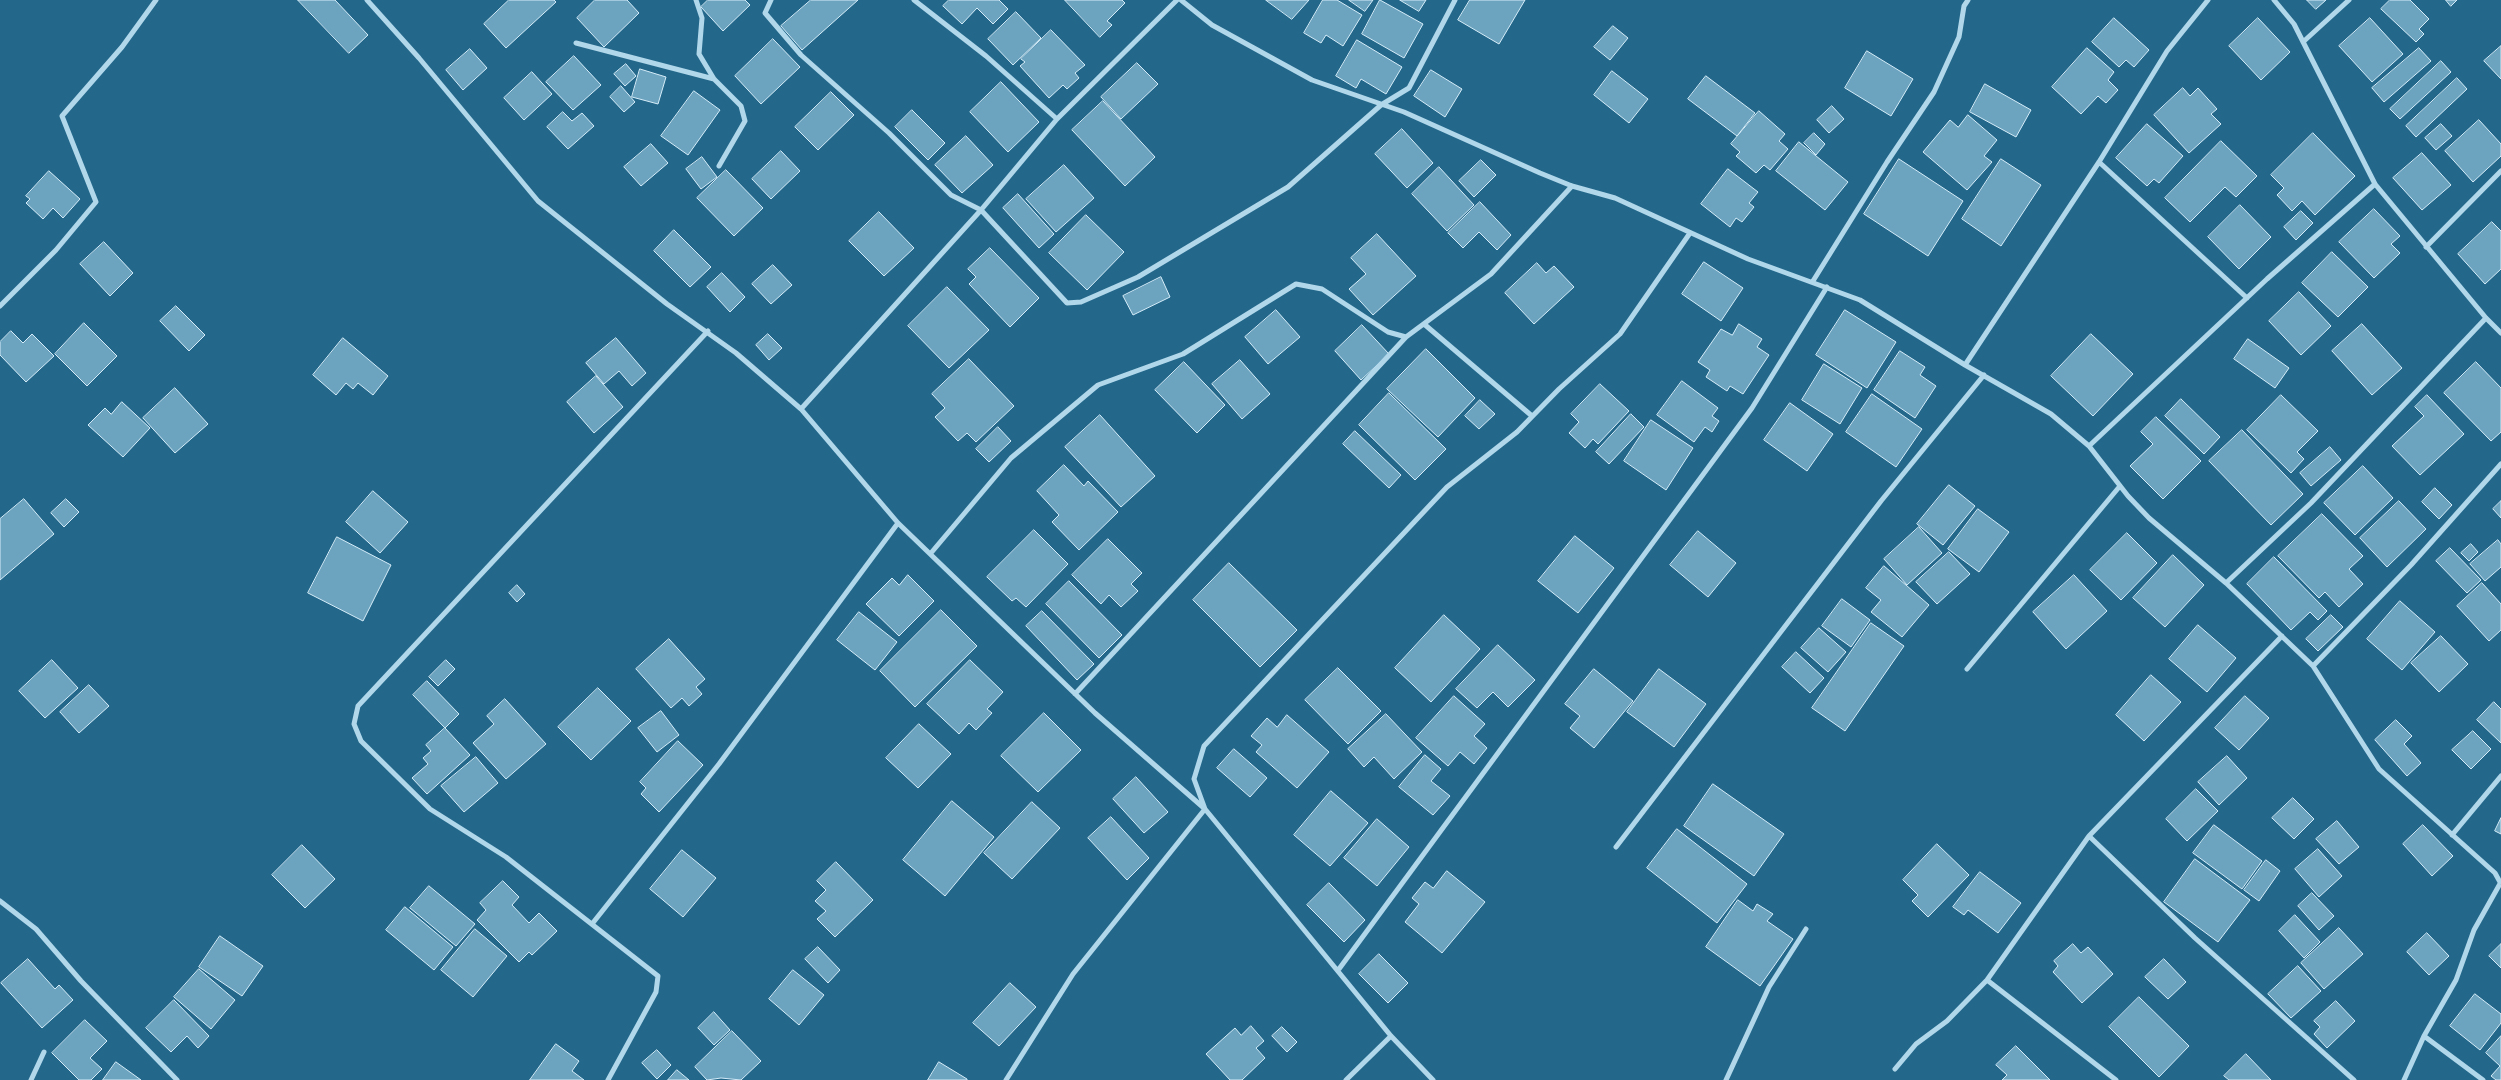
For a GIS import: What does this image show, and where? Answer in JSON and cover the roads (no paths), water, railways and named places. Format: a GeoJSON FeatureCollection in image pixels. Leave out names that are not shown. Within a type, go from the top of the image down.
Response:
{"type":"FeatureCollection","features":[{"type":"Feature","properties":{"kind":"street"},"geometry":{"type":"LineString","coordinates":[[0,306],[56,250],[96,202],[62,116],[122,47],[156,0]]}},
{"type":"Feature","properties":{"kind":"street"},"geometry":{"type":"LineString","coordinates":[[367,0],[419,58],[538,201],[667,304],[708,331],[801,410],[898,524],[931,553],[1075,694],[1205,808],[1287,911],[1339,969],[1391,1036],[1433,1080]]}},
{"type":"Feature","properties":{"kind":"street"},"geometry":{"type":"LineString","coordinates":[[696,0],[702,18],[699,54],[714,78],[741,106],[745,121],[719,166]]}},
{"type":"Feature","properties":{"kind":"street"},"geometry":{"type":"LineString","coordinates":[[771,0],[765,13],[801,55],[889,133],[951,194],[981,210],[1067,303],[1081,302],[1138,277],[1214,234],[1288,187],[1382,105],[1409,88],[1455,0]]}},
{"type":"Feature","properties":{"kind":"street"},"geometry":{"type":"LineString","coordinates":[[914,0],[986,56],[1057,119]]}},
{"type":"Feature","properties":{"kind":"street"},"geometry":{"type":"LineString","coordinates":[[801,410],[981,210],[1057,119],[1177,0]]}},
{"type":"Feature","properties":{"kind":"street"},"geometry":{"type":"LineString","coordinates":[[1181,0],[1212,25],[1294,71],[1349,94],[1404,112],[1572,186],[1615,198],[1748,258],[1860,300],[1965,365],[2051,414],[2089,446],[2120,486],[2149,518],[2226,583],[2313,666],[2380,769],[2495,873],[2500,882],[2474,930],[2456,980],[2424,1036],[2404,1080]]}},
{"type":"Feature","properties":{"kind":"street"},"geometry":{"type":"LineString","coordinates":[[1813,281],[1887,162],[1934,92],[1959,37],[1964,6],[1968,0]]}},
{"type":"Feature","properties":{"kind":"street"},"geometry":{"type":"LineString","coordinates":[[1965,365],[2099,162],[2167,51],[2208,0]]}},
{"type":"Feature","properties":{"kind":"street"},"geometry":{"type":"LineString","coordinates":[[2274,0],[2294,24],[2375,184],[2486,318],[2501,333]]}},
{"type":"Feature","properties":{"kind":"street"},"geometry":{"type":"LineString","coordinates":[[2303,42],[2349,0]]}},
{"type":"Feature","properties":{"kind":"street"},"geometry":{"type":"LineString","coordinates":[[576,43],[714,78]]}},
{"type":"Feature","properties":{"kind":"street"},"geometry":{"type":"LineString","coordinates":[[2099,162],[2247,298]]}},
{"type":"Feature","properties":{"kind":"street"},"geometry":{"type":"LineString","coordinates":[[2426,247],[2501,171]]}},
{"type":"Feature","properties":{"kind":"street"},"geometry":{"type":"LineString","coordinates":[[2089,446],[2247,298],[2375,184]]}},
{"type":"Feature","properties":{"kind":"street"},"geometry":{"type":"LineString","coordinates":[[1075,694],[1406,337],[1491,274],[1572,186]]}},
{"type":"Feature","properties":{"kind":"street"},"geometry":{"type":"LineString","coordinates":[[1205,808],[1194,779],[1204,746],[1447,487],[1517,432],[1620,334],[1690,233]]}},
{"type":"Feature","properties":{"kind":"street"},"geometry":{"type":"LineString","coordinates":[[931,553],[1011,458],[1098,385],[1184,354],[1296,284],[1322,289],[1388,332],[1406,337]]}},
{"type":"Feature","properties":{"kind":"street"},"geometry":{"type":"LineString","coordinates":[[1339,969],[1752,408],[1827,287]]}},
{"type":"Feature","properties":{"kind":"street"},"geometry":{"type":"LineString","coordinates":[[2226,583],[2311,502],[2486,318]]}},
{"type":"Feature","properties":{"kind":"street"},"geometry":{"type":"LineString","coordinates":[[1424,324],[1532,416]]}},
{"type":"Feature","properties":{"kind":"street"},"geometry":{"type":"LineString","coordinates":[[608,1080],[656,992],[658,976],[506,857],[430,809],[361,742],[354,724],[358,706],[708,331]]}},
{"type":"Feature","properties":{"kind":"street"},"geometry":{"type":"LineString","coordinates":[[1616,846],[1881,501],[1984,376]]}},
{"type":"Feature","properties":{"kind":"street"},"geometry":{"type":"LineString","coordinates":[[2313,666],[2411,565],[2501,464]]}},
{"type":"Feature","properties":{"kind":"street"},"geometry":{"type":"LineString","coordinates":[[1967,669],[2120,486]]}},
{"type":"Feature","properties":{"kind":"street"},"geometry":{"type":"LineString","coordinates":[[592,924],[719,764],[898,524]]}},
{"type":"Feature","properties":{"kind":"street"},"geometry":{"type":"LineString","coordinates":[[1895,1068],[1916,1044],[1947,1021],[1987,980],[2089,836],[2282,636]]}},
{"type":"Feature","properties":{"kind":"street"},"geometry":{"type":"LineString","coordinates":[[2452,836],[2501,776]]}},
{"type":"Feature","properties":{"kind":"street"},"geometry":{"type":"LineString","coordinates":[[1006,1080],[1073,974],[1205,808]]}},
{"type":"Feature","properties":{"kind":"street"},"geometry":{"type":"LineString","coordinates":[[2089,836],[2195,938],[2354,1080]]}},
{"type":"Feature","properties":{"kind":"street"},"geometry":{"type":"LineString","coordinates":[[0,901],[36,929],[81,981],[177,1080]]}},
{"type":"Feature","properties":{"kind":"street"},"geometry":{"type":"LineString","coordinates":[[1726,1080],[1769,987],[1806,929]]}},
{"type":"Feature","properties":{"kind":"street"},"geometry":{"type":"LineString","coordinates":[[1987,980],[2116,1080]]}},
{"type":"Feature","properties":{"kind":"street"},"geometry":{"type":"LineString","coordinates":[[1346,1080],[1391,1036]]}},
{"type":"Feature","properties":{"kind":"street"},"geometry":{"type":"LineString","coordinates":[[2424,1036],[2483,1080]]}},
{"type":"Feature","properties":{"kind":"street"},"geometry":{"type":"LineString","coordinates":[[31,1080],[44,1052]]}}]}
